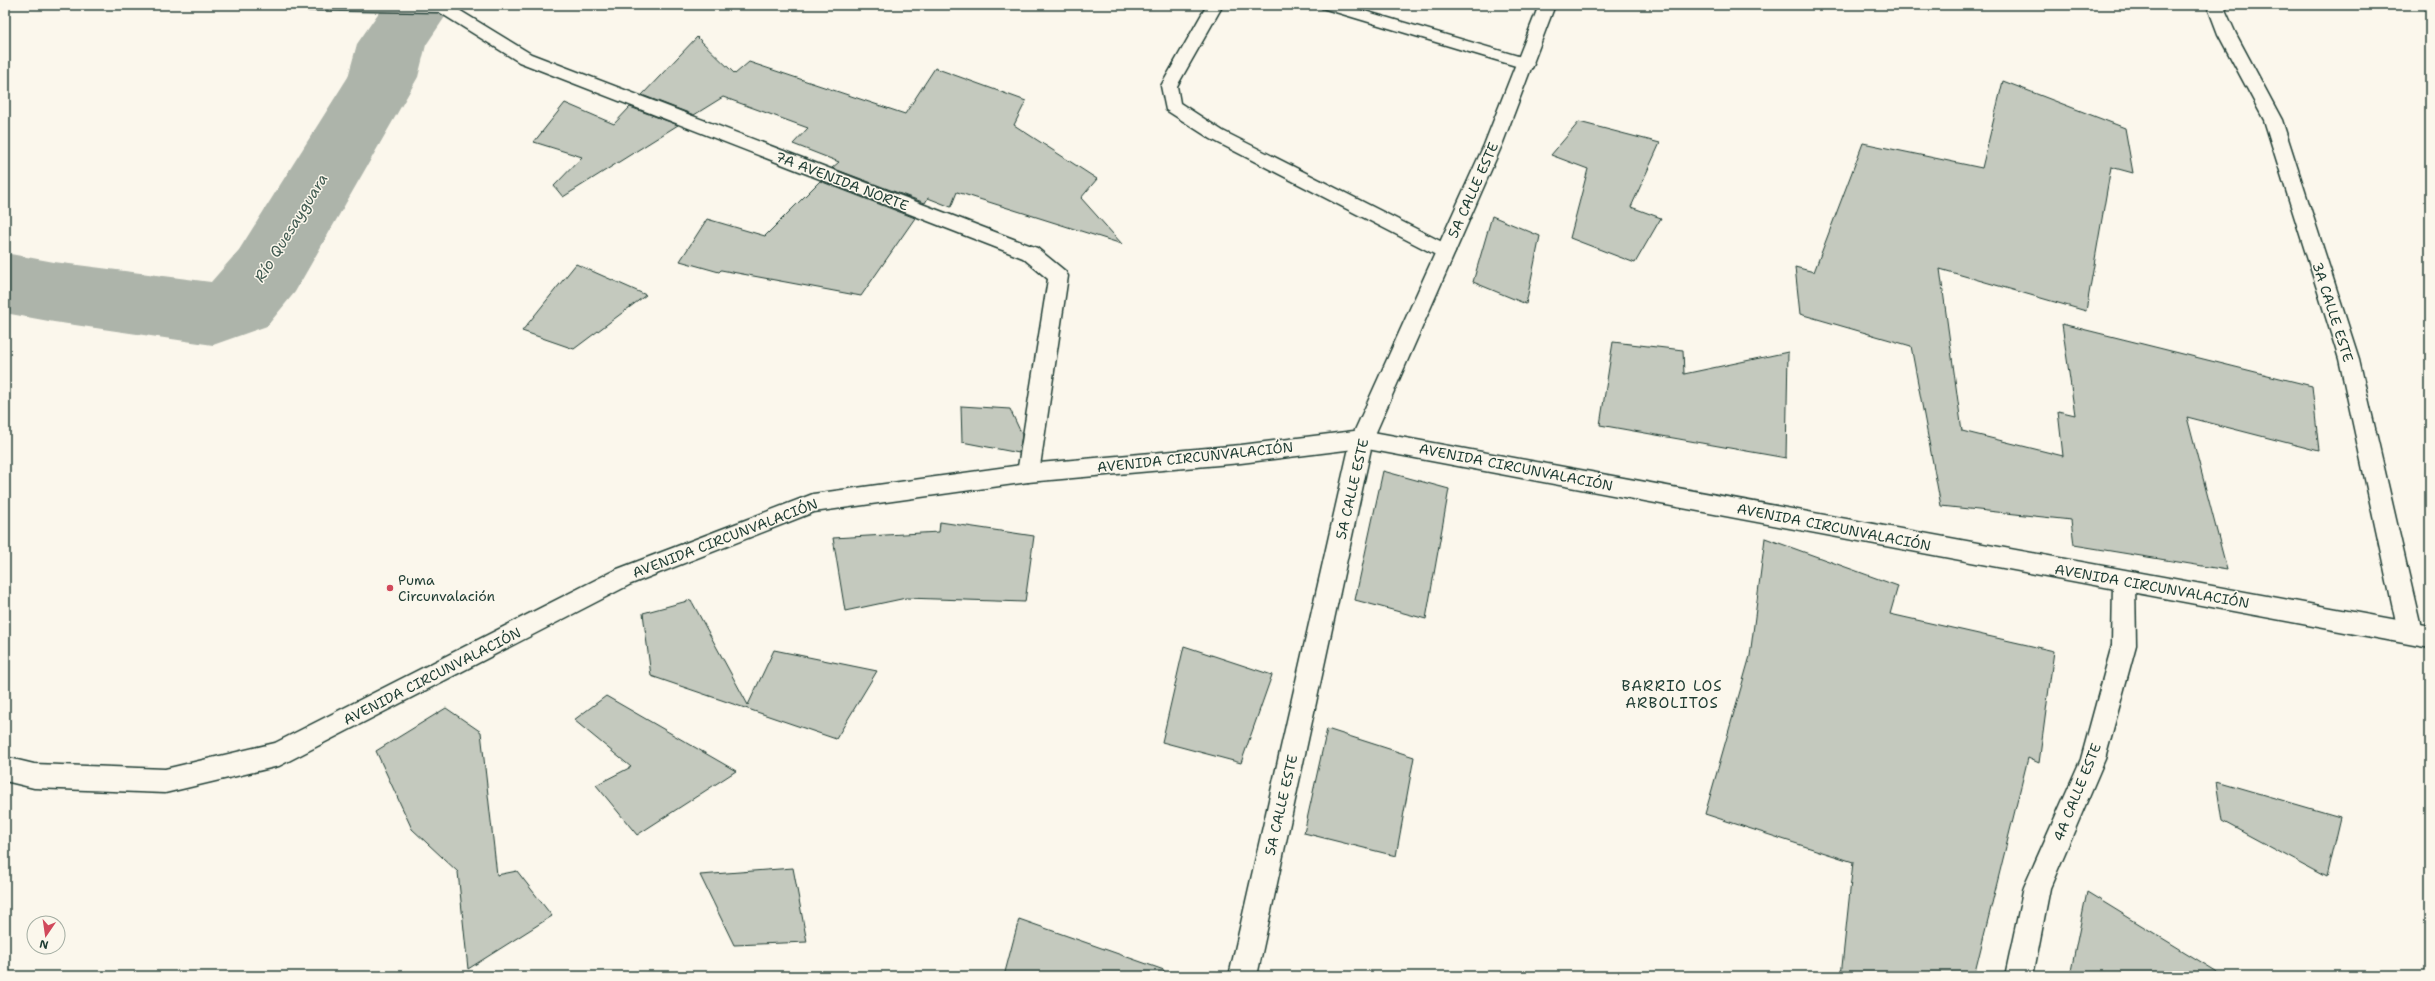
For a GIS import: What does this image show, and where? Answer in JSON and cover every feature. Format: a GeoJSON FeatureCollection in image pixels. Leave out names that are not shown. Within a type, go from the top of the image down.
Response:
{"type":"FeatureCollection","features":[{"type":"Feature","properties":{"kind":"street"},"geometry":{"type":"LineString","coordinates":[[310,5],[391,7],[450,6]]}},
{"type":"Feature","properties":{"kind":"street","name":"5A CALLE ESTE"},"geometry":{"type":"LineString","coordinates":[[1243,976],[1362,438],[1493,145],[1526,64],[1547,5]]}},
{"type":"Feature","properties":{"kind":"street","name":"3A CALLE ESTE"},"geometry":{"type":"LineString","coordinates":[[2215,5],[2227,34],[2273,120],[2349,359],[2420,634]]}},
{"type":"Feature","properties":{"kind":"street","name":"7A AVENIDA NORTE"},"geometry":{"type":"LineString","coordinates":[[450,6],[525,58],[1030,253],[1058,276],[1028,473]]}},
{"type":"Feature","properties":{"kind":"street","name":"AVENIDA CIRCUNVALACIÓN"},"geometry":{"type":"LineString","coordinates":[[5,769],[34,776],[165,781],[279,754],[623,577],[813,503],[1028,473],[1241,454],[1362,438],[2124,582],[2420,634]]}},
{"type":"Feature","properties":{"kind":"street","name":"4A CALLE ESTE"},"geometry":{"type":"LineString","coordinates":[[2019,976],[2037,888],[2093,759],[2124,645],[2124,582]]}},
{"type":"Feature","properties":{"kind":"lane"},"geometry":{"type":"LineString","coordinates":[[1215,5],[1169,86],[1172,106],[1217,136],[1446,252]]}},
{"type":"Feature","properties":{"kind":"lane"},"geometry":{"type":"LineString","coordinates":[[1327,5],[1526,64]]}},
{"type":"Feature","properties":{"kind":"building"},"geometry":{"type":"Polygon","coordinates":[[[697,37],[735,74],[749,62],[905,114],[935,68],[1026,101],[1014,125],[1097,179],[1081,198],[1122,244],[957,192],[951,207],[928,198],[925,203],[832,168],[839,162],[793,144],[808,128],[723,97],[694,115],[642,95],[697,37]]]}},
{"type":"Feature","properties":{"kind":"building"},"geometry":{"type":"Polygon","coordinates":[[[2003,81],[2125,128],[2133,173],[2111,167],[2086,311],[1940,269],[1962,431],[2063,456],[2058,411],[2075,415],[2062,324],[2312,386],[2319,451],[2187,417],[2227,570],[2074,545],[2071,520],[1941,506],[1911,346],[1800,314],[1795,267],[1814,272],[1863,143],[1982,168],[2003,81]]]}},
{"type":"Feature","properties":{"kind":"building"},"geometry":{"type":"Polygon","coordinates":[[[565,103],[614,124],[630,107],[678,125],[563,197],[554,186],[582,157],[534,142],[565,103]]]}},
{"type":"Feature","properties":{"kind":"building"},"geometry":{"type":"Polygon","coordinates":[[[1579,122],[1660,143],[1631,207],[1661,218],[1635,263],[1570,238],[1588,169],[1551,155],[1579,122]]]}},
{"type":"Feature","properties":{"kind":"building"},"geometry":{"type":"Polygon","coordinates":[[[820,181],[915,218],[861,296],[721,270],[719,272],[680,261],[707,219],[765,236],[820,181]]]}},
{"type":"Feature","properties":{"kind":"building"},"geometry":{"type":"Polygon","coordinates":[[[1492,216],[1540,236],[1526,304],[1473,282],[1492,216]]]}},
{"type":"Feature","properties":{"kind":"building"},"geometry":{"type":"Polygon","coordinates":[[[576,264],[646,295],[574,349],[522,331],[576,264]]]}},
{"type":"Feature","properties":{"kind":"building"},"geometry":{"type":"Polygon","coordinates":[[[1613,342],[1683,350],[1684,374],[1788,352],[1786,458],[1600,425],[1613,342]]]}},
{"type":"Feature","properties":{"kind":"building"},"geometry":{"type":"Polygon","coordinates":[[[961,406],[1010,409],[1022,435],[1019,453],[962,442],[961,406]]]}},
{"type":"Feature","properties":{"kind":"building"},"geometry":{"type":"Polygon","coordinates":[[[1383,471],[1449,489],[1426,619],[1355,600],[1383,471]]]}},
{"type":"Feature","properties":{"kind":"building"},"geometry":{"type":"Polygon","coordinates":[[[940,522],[1034,536],[1025,602],[906,598],[845,611],[833,538],[939,532],[940,522]]]}},
{"type":"Feature","properties":{"kind":"building"},"geometry":{"type":"Polygon","coordinates":[[[1765,538],[1898,586],[1890,614],[2054,651],[2039,763],[2028,758],[1974,976],[1841,976],[1853,862],[1705,814],[1750,656],[1765,538]]]}},
{"type":"Feature","properties":{"kind":"building"},"geometry":{"type":"Polygon","coordinates":[[[691,600],[748,705],[774,650],[877,671],[836,739],[651,676],[643,613],[691,600]]]}},
{"type":"Feature","properties":{"kind":"building"},"geometry":{"type":"Polygon","coordinates":[[[1184,646],[1272,675],[1241,763],[1162,742],[1184,646]]]}},
{"type":"Feature","properties":{"kind":"building"},"geometry":{"type":"Polygon","coordinates":[[[606,696],[736,771],[637,835],[596,785],[631,767],[574,720],[606,696]]]}},
{"type":"Feature","properties":{"kind":"building"},"geometry":{"type":"Polygon","coordinates":[[[446,708],[481,732],[497,875],[517,871],[552,916],[468,969],[458,872],[412,829],[376,751],[446,708]]]}},
{"type":"Feature","properties":{"kind":"building"},"geometry":{"type":"Polygon","coordinates":[[[1327,729],[1414,757],[1396,856],[1304,833],[1327,729]]]}},
{"type":"Feature","properties":{"kind":"building"},"geometry":{"type":"Polygon","coordinates":[[[2216,781],[2340,817],[2326,877],[2222,821],[2216,781]]]}},
{"type":"Feature","properties":{"kind":"building"},"geometry":{"type":"Polygon","coordinates":[[[793,868],[807,942],[734,945],[700,875],[793,868]]]}},
{"type":"Feature","properties":{"kind":"building"},"geometry":{"type":"Polygon","coordinates":[[[2087,892],[2224,976],[2070,976],[2087,892]]]}},
{"type":"Feature","properties":{"kind":"building"},"geometry":{"type":"Polygon","coordinates":[[[1019,919],[1164,970],[1163,976],[1004,976],[1019,919]]]}},
{"type":"Feature","properties":{"kind":"waterway","name":"Río Quesayguara"},"geometry":{"type":"LineString","coordinates":[[5,283],[54,292],[213,314],[239,304],[267,271],[383,77],[392,44],[419,5]]}},
{"type":"Feature","properties":{"kind":"waterway"},"geometry":{"type":"LineString","coordinates":[[2425,5],[2430,7]]}},
{"type":"Feature","properties":{"kind":"place","name":"Puma Circunvalación"},"geometry":{"type":"Point","coordinates":[390,588]}},
{"type":"Feature","properties":{"kind":"district","name":"BARRIO LOS ARBOLITOS"},"geometry":{"type":"Point","coordinates":[1672,694]}}]}
